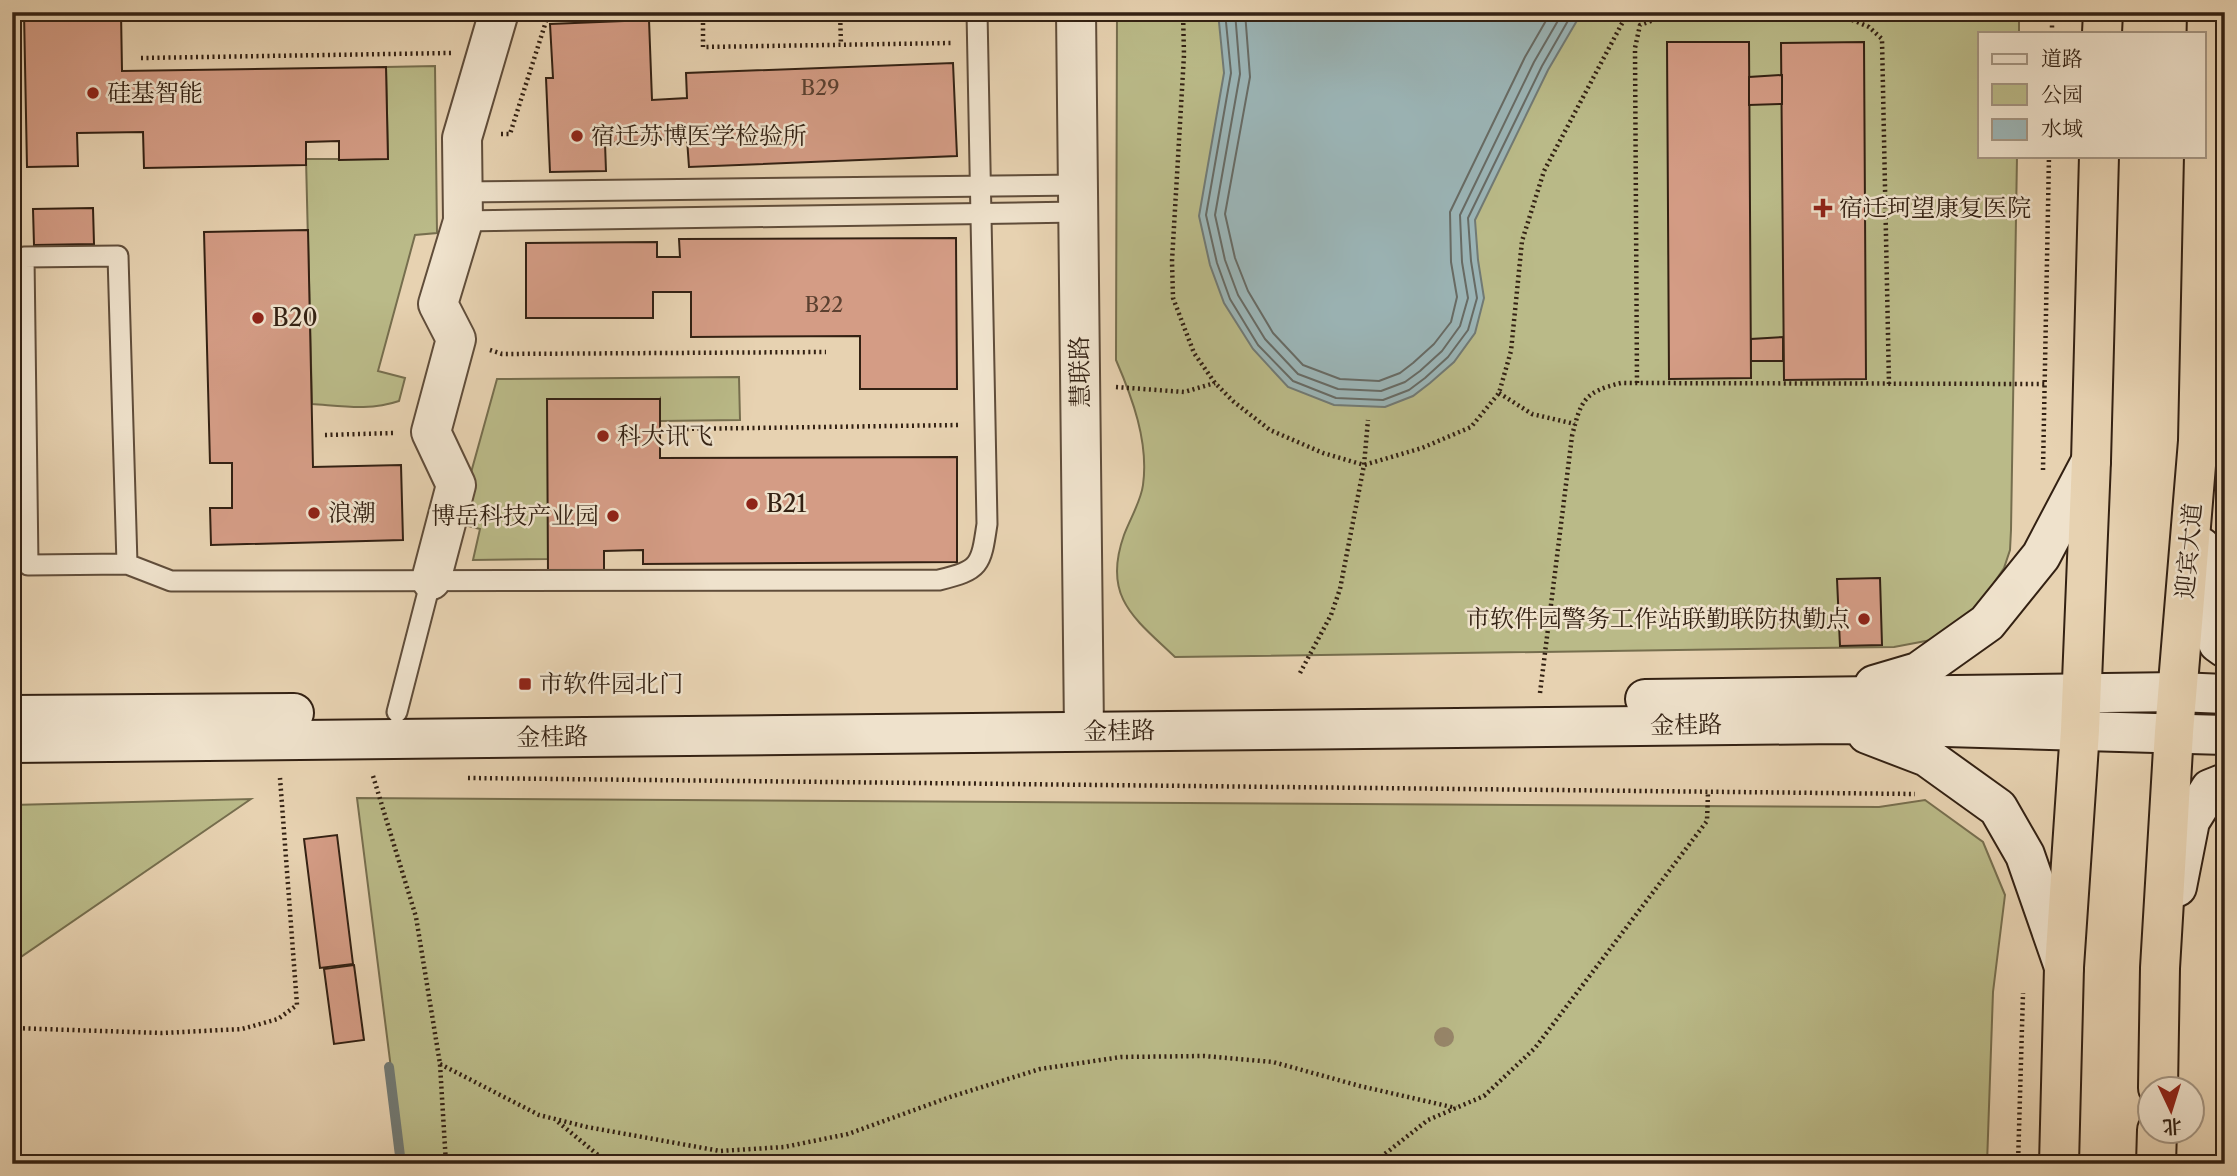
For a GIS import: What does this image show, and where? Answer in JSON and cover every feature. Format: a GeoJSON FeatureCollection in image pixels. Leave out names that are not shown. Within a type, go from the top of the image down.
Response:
{"type":"FeatureCollection","features":[{"type":"Feature","properties":{"kind":"highway"},"geometry":{"type":"LineString","coordinates":[[2102,32],[2103,12]]}},
{"type":"Feature","properties":{"kind":"highway","name":"迎宾大道"},"geometry":{"type":"LineString","coordinates":[[2206,60],[2207,12]]}},
{"type":"Feature","properties":{"kind":"highway"},"geometry":{"type":"LineString","coordinates":[[2059,1164],[2064,967],[2080,730],[2091,461],[2099,158]]}},
{"type":"Feature","properties":{"kind":"highway","name":"迎宾大道"},"geometry":{"type":"LineString","coordinates":[[2158,1074],[2160,968],[2174,732],[2198,441],[2204,158]]}},
{"type":"Feature","properties":{"kind":"highway"},"geometry":{"type":"LineString","coordinates":[[2156,1164],[2157,1144]]}},
{"type":"Feature","properties":{"kind":"street"},"geometry":{"type":"LineString","coordinates":[[431,580],[456,485],[431,432],[456,339],[438,304],[462,206],[462,138],[499,12]]}},
{"type":"Feature","properties":{"kind":"street","name":"慧联路"},"geometry":{"type":"LineString","coordinates":[[1076,12],[1084,718]]}},
{"type":"Feature","properties":{"kind":"street"},"geometry":{"type":"LineString","coordinates":[[2198,441],[2203,593],[2218,643],[2225,648]]}},
{"type":"Feature","properties":{"kind":"street"},"geometry":{"type":"LineString","coordinates":[[1837,710],[1918,672],[1987,623],[2041,556],[2091,461]]}},
{"type":"Feature","properties":{"kind":"street","name":"金桂路"},"geometry":{"type":"LineString","coordinates":[[12,715],[397,712],[1084,718],[1837,710],[2081,693],[2225,694]]}},
{"type":"Feature","properties":{"kind":"street","name":"金桂路"},"geometry":{"type":"LineString","coordinates":[[12,743],[361,739],[1084,718],[1539,700],[1837,710],[2080,730],[2225,735]]}},
{"type":"Feature","properties":{"kind":"street"},"geometry":{"type":"LineString","coordinates":[[1837,710],[1927,757],[1998,808],[2025,855],[2064,967]]}},
{"type":"Feature","properties":{"kind":"street"},"geometry":{"type":"LineString","coordinates":[[2160,968],[2190,821],[2210,789],[2225,783]]}},
{"type":"Feature","properties":{"kind":"lane"},"geometry":{"type":"LineString","coordinates":[[127,564],[118,256],[18,256],[28,565],[127,564],[171,581],[939,580],[969,572],[983,554],[987,524],[977,12]]}},
{"type":"Feature","properties":{"kind":"lane"},"geometry":{"type":"LineString","coordinates":[[462,206],[981,187],[1078,198]]}},
{"type":"Feature","properties":{"kind":"lane"},"geometry":{"type":"LineString","coordinates":[[462,206],[981,214],[1078,198]]}},
{"type":"Feature","properties":{"kind":"lane"},"geometry":{"type":"LineString","coordinates":[[397,712],[431,580]]}},
{"type":"Feature","properties":{"kind":"path"},"geometry":{"type":"LineString","coordinates":[[462,138],[510,134],[549,12]]}},
{"type":"Feature","properties":{"kind":"path"},"geometry":{"type":"LineString","coordinates":[[703,12],[703,47],[978,43]]}},
{"type":"Feature","properties":{"kind":"path"},"geometry":{"type":"LineString","coordinates":[[840,12],[841,45]]}},
{"type":"Feature","properties":{"kind":"path"},"geometry":{"type":"LineString","coordinates":[[1183,12],[1184,55],[1172,261],[1173,298],[1194,352],[1216,383],[1234,402],[1270,430],[1323,453],[1364,465],[1422,448],[1471,427],[1499,393],[1511,351],[1522,241],[1544,172],[1628,12]]}},
{"type":"Feature","properties":{"kind":"path"},"geometry":{"type":"LineString","coordinates":[[1651,12],[1659,18]]}},
{"type":"Feature","properties":{"kind":"path"},"geometry":{"type":"LineString","coordinates":[[2052,12],[2052,32]]}},
{"type":"Feature","properties":{"kind":"path"},"geometry":{"type":"LineString","coordinates":[[1637,383],[1634,48],[1640,25],[1659,18],[1850,19],[1869,27],[1882,39],[1889,384]]}},
{"type":"Feature","properties":{"kind":"path"},"geometry":{"type":"LineString","coordinates":[[141,58],[487,53]]}},
{"type":"Feature","properties":{"kind":"path"},"geometry":{"type":"LineString","coordinates":[[2043,476],[2049,158]]}},
{"type":"Feature","properties":{"kind":"path"},"geometry":{"type":"LineString","coordinates":[[456,339],[502,354],[826,352]]}},
{"type":"Feature","properties":{"kind":"path"},"geometry":{"type":"LineString","coordinates":[[1080,383],[1184,392],[1216,383]]}},
{"type":"Feature","properties":{"kind":"path"},"geometry":{"type":"LineString","coordinates":[[1539,700],[1575,424],[1578,408],[1597,388],[1621,383],[2045,384]]}},
{"type":"Feature","properties":{"kind":"path"},"geometry":{"type":"LineString","coordinates":[[1499,393],[1532,414],[1575,424]]}},
{"type":"Feature","properties":{"kind":"path"},"geometry":{"type":"LineString","coordinates":[[1300,673],[1331,615],[1340,590],[1364,465],[1368,420]]}},
{"type":"Feature","properties":{"kind":"path"},"geometry":{"type":"LineString","coordinates":[[681,429],[985,424]]}},
{"type":"Feature","properties":{"kind":"path"},"geometry":{"type":"LineString","coordinates":[[325,435],[431,432]]}},
{"type":"Feature","properties":{"kind":"path"},"geometry":{"type":"LineString","coordinates":[[361,739],[416,917],[440,1064],[446,1164]]}},
{"type":"Feature","properties":{"kind":"path"},"geometry":{"type":"LineString","coordinates":[[360,777],[387,777]]}},
{"type":"Feature","properties":{"kind":"path"},"geometry":{"type":"LineString","coordinates":[[267,778],[293,778]]}},
{"type":"Feature","properties":{"kind":"path"},"geometry":{"type":"LineString","coordinates":[[12,1028],[162,1032],[242,1029],[278,1019],[297,1005],[280,778]]}},
{"type":"Feature","properties":{"kind":"path"},"geometry":{"type":"LineString","coordinates":[[456,778],[1708,793],[1916,793]]}},
{"type":"Feature","properties":{"kind":"path"},"geometry":{"type":"LineString","coordinates":[[1373,1164],[1428,1120],[1484,1096],[1535,1048],[1707,821],[1708,793]]}},
{"type":"Feature","properties":{"kind":"path"},"geometry":{"type":"LineString","coordinates":[[2018,1164],[2024,992]]}},
{"type":"Feature","properties":{"kind":"path"},"geometry":{"type":"LineString","coordinates":[[440,1064],[539,1115],[587,1127],[720,1151],[784,1147],[848,1134],[950,1097],[1040,1069],[1121,1057],[1204,1055],[1273,1062],[1456,1108]]}},
{"type":"Feature","properties":{"kind":"path"},"geometry":{"type":"LineString","coordinates":[[555,1119],[608,1164]]}},
{"type":"Feature","properties":{"kind":"green space"},"geometry":{"type":"Polygon","coordinates":[[[1117,12],[2019,12],[2019,32],[1978,32],[1978,158],[2017,158],[2010,550],[2004,568],[1974,612],[1931,640],[1894,647],[1175,657],[1135,618],[1120,591],[1118,556],[1140,497],[1144,453],[1138,420],[1116,360],[1117,12]]]}},
{"type":"Feature","properties":{"kind":"green space"},"geometry":{"type":"Polygon","coordinates":[[[435,66],[437,233],[415,235],[378,371],[405,378],[399,401],[367,407],[312,404],[306,159],[388,159],[386,67],[435,66]]]}},
{"type":"Feature","properties":{"kind":"green space"},"geometry":{"type":"Polygon","coordinates":[[[739,377],[740,420],[660,421],[660,399],[548,559],[473,560],[480,529],[457,523],[497,379],[739,377]]]}},
{"type":"Feature","properties":{"kind":"green space"},"geometry":{"type":"Polygon","coordinates":[[[357,798],[1879,807],[1925,800],[1983,842],[2005,895],[1993,992],[1987,1164],[403,1164],[357,798]]]}},
{"type":"Feature","properties":{"kind":"green space"},"geometry":{"type":"Polygon","coordinates":[[[251,799],[12,963],[12,805],[251,799]]]}},
{"type":"Feature","properties":{"kind":"water"},"geometry":{"type":"Polygon","coordinates":[[[1218,12],[1582,12],[1548,70],[1475,220],[1484,298],[1475,333],[1454,362],[1413,396],[1385,407],[1334,405],[1288,387],[1253,349],[1224,303],[1210,265],[1199,216],[1224,73],[1218,12]]]}},
{"type":"Feature","properties":{"kind":"building"},"geometry":{"type":"Polygon","coordinates":[[[24,12],[121,12],[122,71],[386,67],[388,159],[339,160],[339,141],[306,142],[306,165],[144,168],[143,132],[77,133],[78,166],[27,167],[24,12]]]}},
{"type":"Feature","properties":{"kind":"building"},"geometry":{"type":"Polygon","coordinates":[[[649,20],[652,100],[687,98],[686,73],[953,63],[957,156],[689,167],[687,139],[605,143],[606,171],[550,172],[546,78],[553,78],[550,24],[649,20]]]}},
{"type":"Feature","properties":{"kind":"building"},"geometry":{"type":"Polygon","coordinates":[[[1667,42],[1749,42],[1751,378],[1669,379],[1667,42]]]}},
{"type":"Feature","properties":{"kind":"building"},"geometry":{"type":"Polygon","coordinates":[[[1864,42],[1866,379],[1784,380],[1781,43],[1864,42]]]}},
{"type":"Feature","properties":{"kind":"building"},"geometry":{"type":"Polygon","coordinates":[[[1782,75],[1782,104],[1749,105],[1749,77],[1782,75]]]}},
{"type":"Feature","properties":{"kind":"building"},"geometry":{"type":"Polygon","coordinates":[[[93,208],[94,244],[34,245],[33,209],[93,208]]]}},
{"type":"Feature","properties":{"kind":"building","name":"B20"},"geometry":{"type":"Polygon","coordinates":[[[308,230],[313,467],[401,465],[403,540],[211,545],[210,508],[232,508],[232,463],[210,463],[204,232],[308,230]]]}},
{"type":"Feature","properties":{"kind":"building"},"geometry":{"type":"Polygon","coordinates":[[[956,238],[957,389],[860,389],[860,336],[691,337],[691,292],[653,292],[653,318],[526,318],[526,243],[657,242],[657,257],[680,257],[679,239],[956,238]]]}},
{"type":"Feature","properties":{"kind":"building"},"geometry":{"type":"Polygon","coordinates":[[[1783,337],[1783,361],[1751,361],[1751,339],[1783,337]]]}},
{"type":"Feature","properties":{"kind":"building","name":"B21"},"geometry":{"type":"Polygon","coordinates":[[[547,399],[660,399],[660,458],[957,457],[957,562],[643,564],[643,550],[604,551],[604,573],[548,574],[547,399]]]}},
{"type":"Feature","properties":{"kind":"building"},"geometry":{"type":"Polygon","coordinates":[[[1880,578],[1882,645],[1840,646],[1837,579],[1880,578]]]}},
{"type":"Feature","properties":{"kind":"building"},"geometry":{"type":"Polygon","coordinates":[[[337,835],[353,964],[320,968],[304,839],[337,835]]]}},
{"type":"Feature","properties":{"kind":"building"},"geometry":{"type":"Polygon","coordinates":[[[354,965],[364,1040],[334,1044],[324,969],[354,965]]]}},
{"type":"Feature","properties":{"kind":"waterway"},"geometry":{"type":"LineString","coordinates":[[389,1067],[401,1164]]}},
{"type":"Feature","properties":{"kind":"place","name":"硅基智能"},"geometry":{"type":"Point","coordinates":[93,93]}},
{"type":"Feature","properties":{"kind":"place","name":"宿迁苏博医学检验所"},"geometry":{"type":"Point","coordinates":[577,136]}},
{"type":"Feature","properties":{"kind":"place","name":"宿迁珂望康复医院"},"geometry":{"type":"Point","coordinates":[1823,208]}},
{"type":"Feature","properties":{"kind":"place","name":"B20"},"geometry":{"type":"Point","coordinates":[258,318]}},
{"type":"Feature","properties":{"kind":"place","name":"科大讯飞"},"geometry":{"type":"Point","coordinates":[603,436]}},
{"type":"Feature","properties":{"kind":"place","name":"B21"},"geometry":{"type":"Point","coordinates":[752,504]}},
{"type":"Feature","properties":{"kind":"place","name":"浪潮"},"geometry":{"type":"Point","coordinates":[314,513]}},
{"type":"Feature","properties":{"kind":"place","name":"博岳科技产业园"},"geometry":{"type":"Point","coordinates":[613,516]}},
{"type":"Feature","properties":{"kind":"place","name":"市软件园警务工作站联勤联防执勤点"},"geometry":{"type":"Point","coordinates":[1864,619]}},
{"type":"Feature","properties":{"kind":"place","name":"市软件园北门"},"geometry":{"type":"Point","coordinates":[525,684]}}]}
